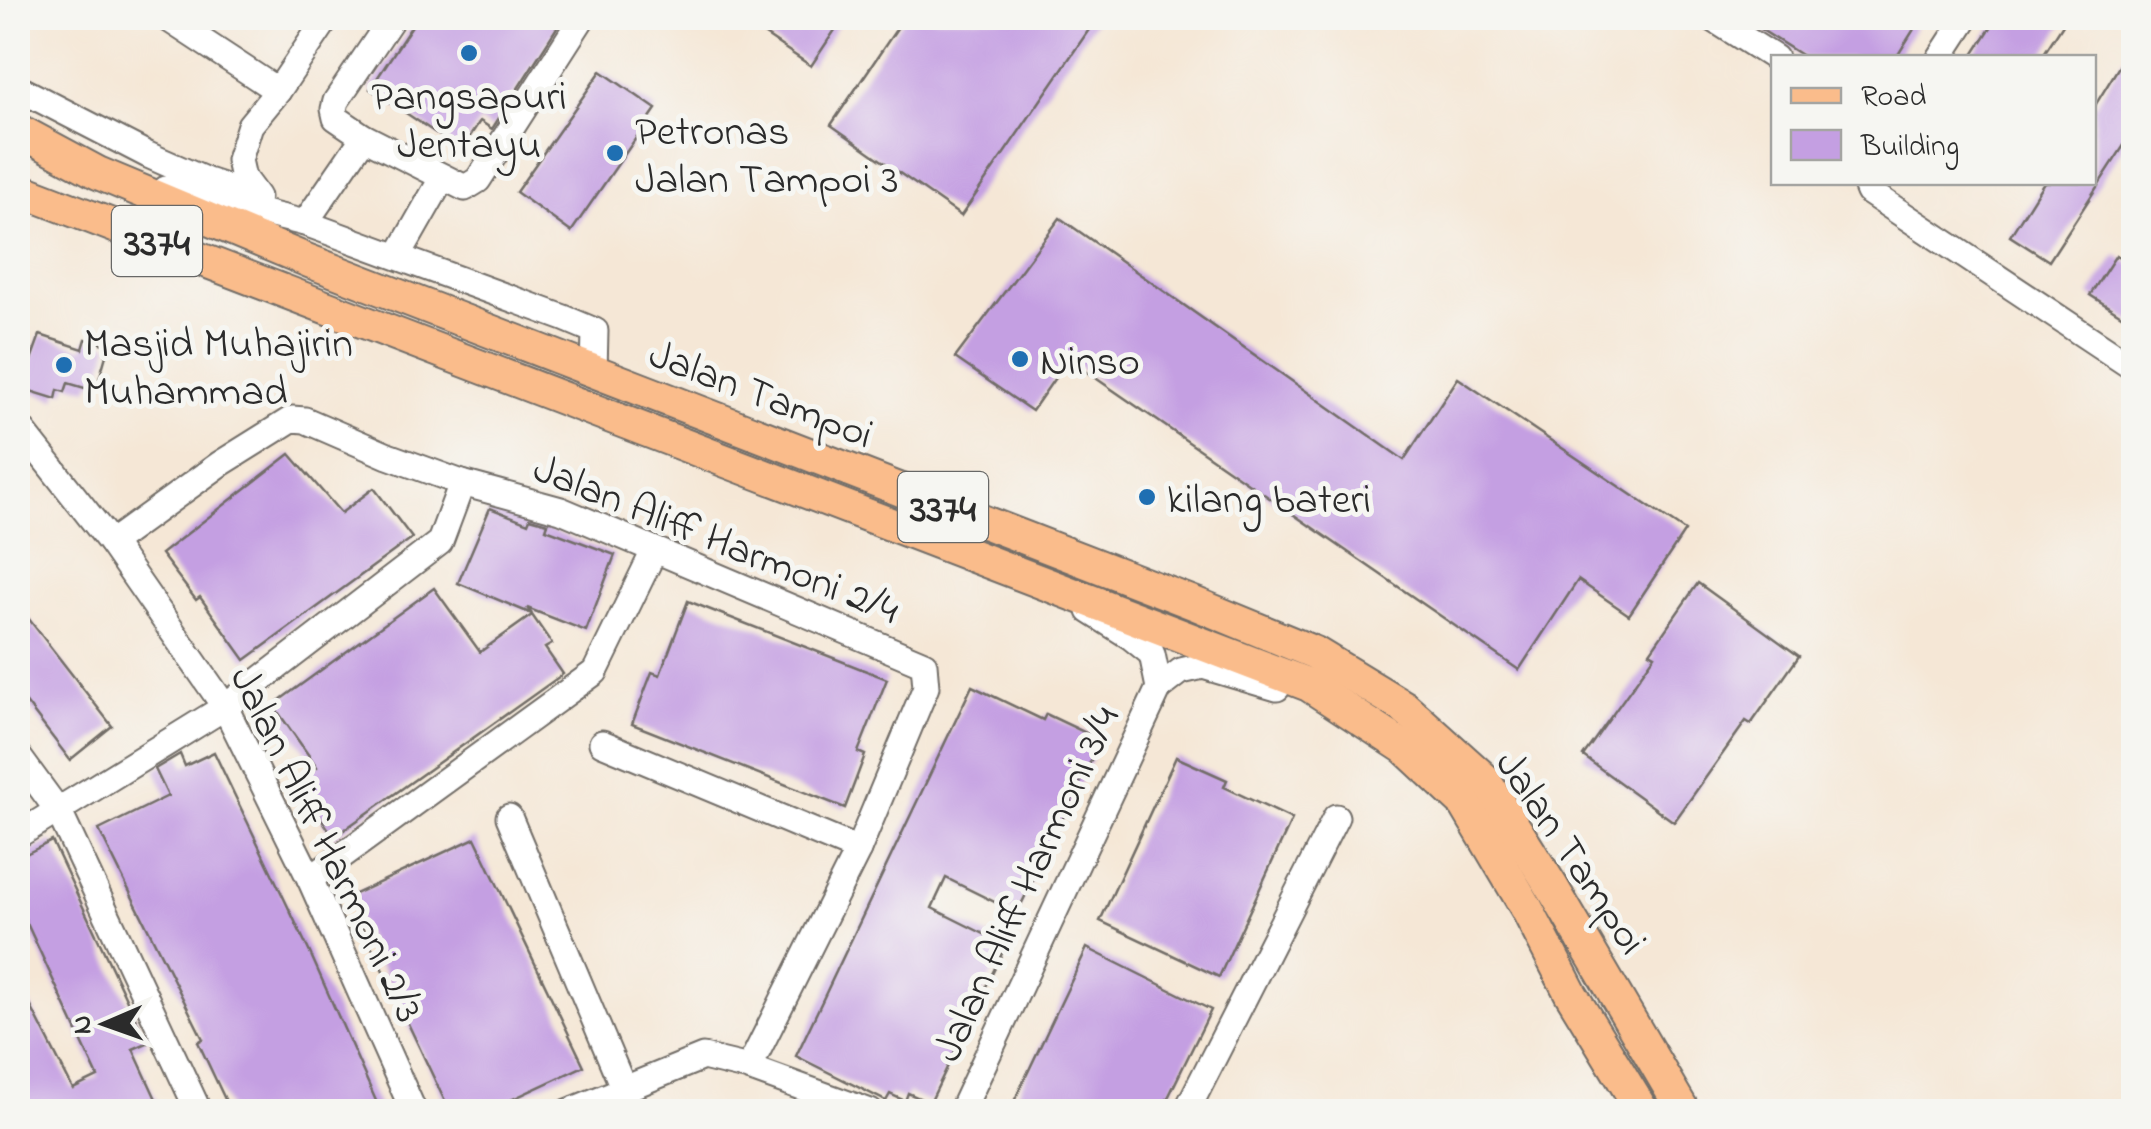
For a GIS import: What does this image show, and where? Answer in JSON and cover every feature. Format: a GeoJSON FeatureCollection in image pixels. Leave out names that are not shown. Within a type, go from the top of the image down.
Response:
{"type":"FeatureCollection","features":[{"type":"Feature","properties":{"kind":"main road","name":"Jalan Tampoi"},"geometry":{"type":"LineString","coordinates":[[18,130],[98,172],[309,261],[1315,654],[1404,707],[1482,778],[1552,887],[1684,1112]]}},
{"type":"Feature","properties":{"kind":"main road","name":"Jalan Tampoi"},"geometry":{"type":"LineString","coordinates":[[18,189],[1309,684],[1405,748],[1465,804],[1526,906],[1571,994],[1643,1112]]}},
{"type":"Feature","properties":{"kind":"main road"},"geometry":{"type":"LineString","coordinates":[[18,203],[63,205]]}},
{"type":"Feature","properties":{"kind":"street"},"geometry":{"type":"LineString","coordinates":[[167,18],[278,92]]}},
{"type":"Feature","properties":{"kind":"street"},"geometry":{"type":"LineString","coordinates":[[258,197],[243,178],[239,160],[250,125],[278,92],[327,18]]}},
{"type":"Feature","properties":{"kind":"street"},"geometry":{"type":"LineString","coordinates":[[392,18],[334,110],[336,118],[364,137],[465,188],[478,180],[582,18]]}},
{"type":"Feature","properties":{"kind":"street"},"geometry":{"type":"LineString","coordinates":[[1712,18],[1771,55]]}},
{"type":"Feature","properties":{"kind":"street"},"geometry":{"type":"LineString","coordinates":[[1942,55],[1966,18]]}},
{"type":"Feature","properties":{"kind":"street"},"geometry":{"type":"LineString","coordinates":[[18,88],[148,155],[207,181],[258,197],[305,223]]}},
{"type":"Feature","properties":{"kind":"street"},"geometry":{"type":"LineString","coordinates":[[305,223],[364,137]]}},
{"type":"Feature","properties":{"kind":"street"},"geometry":{"type":"LineString","coordinates":[[98,172],[305,223],[594,330],[594,372]]}},
{"type":"Feature","properties":{"kind":"street"},"geometry":{"type":"LineString","coordinates":[[398,256],[443,177]]}},
{"type":"Feature","properties":{"kind":"street"},"geometry":{"type":"LineString","coordinates":[[1867,187],[2134,368]]}},
{"type":"Feature","properties":{"kind":"street","name":"Jalan Aliff Harmoni 2/4"},"geometry":{"type":"LineString","coordinates":[[111,542],[220,464],[292,419],[304,420],[462,483],[561,510],[924,664],[926,687],[858,850]]}},
{"type":"Feature","properties":{"kind":"street","name":"Jalan Aliff Harmoni 2/3"},"geometry":{"type":"LineString","coordinates":[[18,425],[111,542],[226,707],[310,879],[414,1112]]}},
{"type":"Feature","properties":{"kind":"street"},"geometry":{"type":"LineString","coordinates":[[18,836],[226,707],[440,542],[462,483]]}},
{"type":"Feature","properties":{"kind":"street"},"geometry":{"type":"LineString","coordinates":[[310,879],[595,672],[654,551]]}},
{"type":"Feature","properties":{"kind":"street","name":"Jalan Aliff Harmoni 3/4"},"geometry":{"type":"LineString","coordinates":[[1043,583],[1152,654],[1158,689]]}},
{"type":"Feature","properties":{"kind":"street","name":"Jalan Aliff Harmoni 3/4"},"geometry":{"type":"LineString","coordinates":[[961,1112],[1158,689],[1181,671],[1203,666],[1272,686],[1373,726]]}},
{"type":"Feature","properties":{"kind":"street"},"geometry":{"type":"LineString","coordinates":[[602,743],[858,850],[749,1068]]}},
{"type":"Feature","properties":{"kind":"street"},"geometry":{"type":"LineString","coordinates":[[18,756],[59,812],[199,1112]]}},
{"type":"Feature","properties":{"kind":"street"},"geometry":{"type":"LineString","coordinates":[[1186,1112],[1336,816]]}},
{"type":"Feature","properties":{"kind":"street"},"geometry":{"type":"LineString","coordinates":[[510,817],[623,1087]]}},
{"type":"Feature","properties":{"kind":"street"},"geometry":{"type":"LineString","coordinates":[[568,1112],[702,1057],[749,1068],[870,1112]]}},
{"type":"Feature","properties":{"kind":"building","name":"Pangsapuri Jentayu"},"geometry":{"type":"Polygon","coordinates":[[[417,18],[563,18],[492,129],[480,121],[461,150],[370,89],[417,18]]]}},
{"type":"Feature","properties":{"kind":"building"},"geometry":{"type":"Polygon","coordinates":[[[740,18],[843,18],[811,66],[740,18]]]}},
{"type":"Feature","properties":{"kind":"building"},"geometry":{"type":"Polygon","coordinates":[[[904,18],[1097,18],[961,216],[831,125],[904,18]]]}},
{"type":"Feature","properties":{"kind":"building"},"geometry":{"type":"Polygon","coordinates":[[[1743,18],[1921,18],[1898,55],[1801,55],[1743,18]]]}},
{"type":"Feature","properties":{"kind":"building"},"geometry":{"type":"Polygon","coordinates":[[[1997,18],[2067,18],[2043,55],[1973,55],[1997,18]]]}},
{"type":"Feature","properties":{"kind":"building"},"geometry":{"type":"Polygon","coordinates":[[[2134,42],[2134,130],[2049,261],[2010,236],[2042,185],[2096,185],[2096,104],[2134,42]]]}},
{"type":"Feature","properties":{"kind":"building"},"geometry":{"type":"Polygon","coordinates":[[[601,71],[656,109],[571,232],[516,192],[601,71]]]}},
{"type":"Feature","properties":{"kind":"building"},"geometry":{"type":"Polygon","coordinates":[[[1060,218],[1404,460],[1458,378],[1685,531],[1629,615],[1578,580],[1519,670],[1068,359],[1032,411],[955,358],[1060,218]]]}},
{"type":"Feature","properties":{"kind":"building"},"geometry":{"type":"Polygon","coordinates":[[[2116,255],[2134,266],[2134,323],[2090,295],[2116,255]]]}},
{"type":"Feature","properties":{"kind":"building","name":"Masjid Muhajirin Muhammad"},"geometry":{"type":"Polygon","coordinates":[[[40,335],[83,349],[86,339],[109,345],[98,383],[91,381],[88,389],[68,383],[65,392],[58,390],[56,399],[27,390],[30,381],[24,379],[40,335]]]}},
{"type":"Feature","properties":{"kind":"building"},"geometry":{"type":"Polygon","coordinates":[[[290,454],[341,513],[374,488],[412,538],[245,660],[200,597],[196,600],[161,554],[290,454]]]}},
{"type":"Feature","properties":{"kind":"building"},"geometry":{"type":"Polygon","coordinates":[[[490,508],[528,523],[530,518],[548,523],[546,529],[615,555],[586,631],[527,608],[532,614],[458,583],[490,508]]]}},
{"type":"Feature","properties":{"kind":"building"},"geometry":{"type":"Polygon","coordinates":[[[1698,583],[1799,656],[1751,724],[1746,721],[1674,822],[1583,756],[1655,655],[1650,652],[1698,583]]]}},
{"type":"Feature","properties":{"kind":"building"},"geometry":{"type":"Polygon","coordinates":[[[434,588],[480,652],[532,615],[552,644],[545,648],[563,674],[334,837],[296,782],[317,767],[273,705],[434,588]]]}},
{"type":"Feature","properties":{"kind":"building"},"geometry":{"type":"Polygon","coordinates":[[[688,601],[887,679],[858,752],[865,755],[845,808],[632,724],[652,672],[660,675],[688,601]]]}},
{"type":"Feature","properties":{"kind":"building"},"geometry":{"type":"Polygon","coordinates":[[[18,605],[112,726],[70,760],[18,692],[18,605]]]}},
{"type":"Feature","properties":{"kind":"building"},"geometry":{"type":"Polygon","coordinates":[[[972,686],[1043,720],[1046,714],[1101,740],[1017,913],[946,878],[932,908],[1006,945],[930,1103],[908,1093],[905,1101],[890,1094],[886,1101],[796,1056],[972,686]]]}},
{"type":"Feature","properties":{"kind":"building"},"geometry":{"type":"Polygon","coordinates":[[[214,752],[381,1112],[231,1112],[198,1042],[203,1039],[99,830],[168,796],[155,769],[180,754],[185,766],[214,752]]]}},
{"type":"Feature","properties":{"kind":"building"},"geometry":{"type":"Polygon","coordinates":[[[1176,757],[1227,780],[1224,787],[1292,819],[1219,977],[1100,921],[1176,757]]]}},
{"type":"Feature","properties":{"kind":"building"},"geometry":{"type":"Polygon","coordinates":[[[475,838],[584,1066],[485,1112],[450,1112],[348,897],[475,838]]]}},
{"type":"Feature","properties":{"kind":"building"},"geometry":{"type":"Polygon","coordinates":[[[52,841],[147,1043],[133,1049],[162,1112],[23,1112],[18,1102],[18,981],[73,1089],[98,1077],[18,904],[18,858],[52,841]]]}},
{"type":"Feature","properties":{"kind":"building"},"geometry":{"type":"Polygon","coordinates":[[[1087,948],[1211,1010],[1161,1112],[1009,1112],[1087,948]]]}},
{"type":"Feature","properties":{"kind":"place","name":"Pangsapuri Jentayu"},"geometry":{"type":"Point","coordinates":[469,53]}},
{"type":"Feature","properties":{"kind":"place","name":"Petronas Jalan Tampoi 3"},"geometry":{"type":"Point","coordinates":[615,153]}},
{"type":"Feature","properties":{"kind":"place","name":"Ninso"},"geometry":{"type":"Point","coordinates":[1020,359]}},
{"type":"Feature","properties":{"kind":"place","name":"Masjid Muhajirin Muhammad"},"geometry":{"type":"Point","coordinates":[64,365]}},
{"type":"Feature","properties":{"kind":"place","name":"kilang bateri"},"geometry":{"type":"Point","coordinates":[1147,497]}}]}
